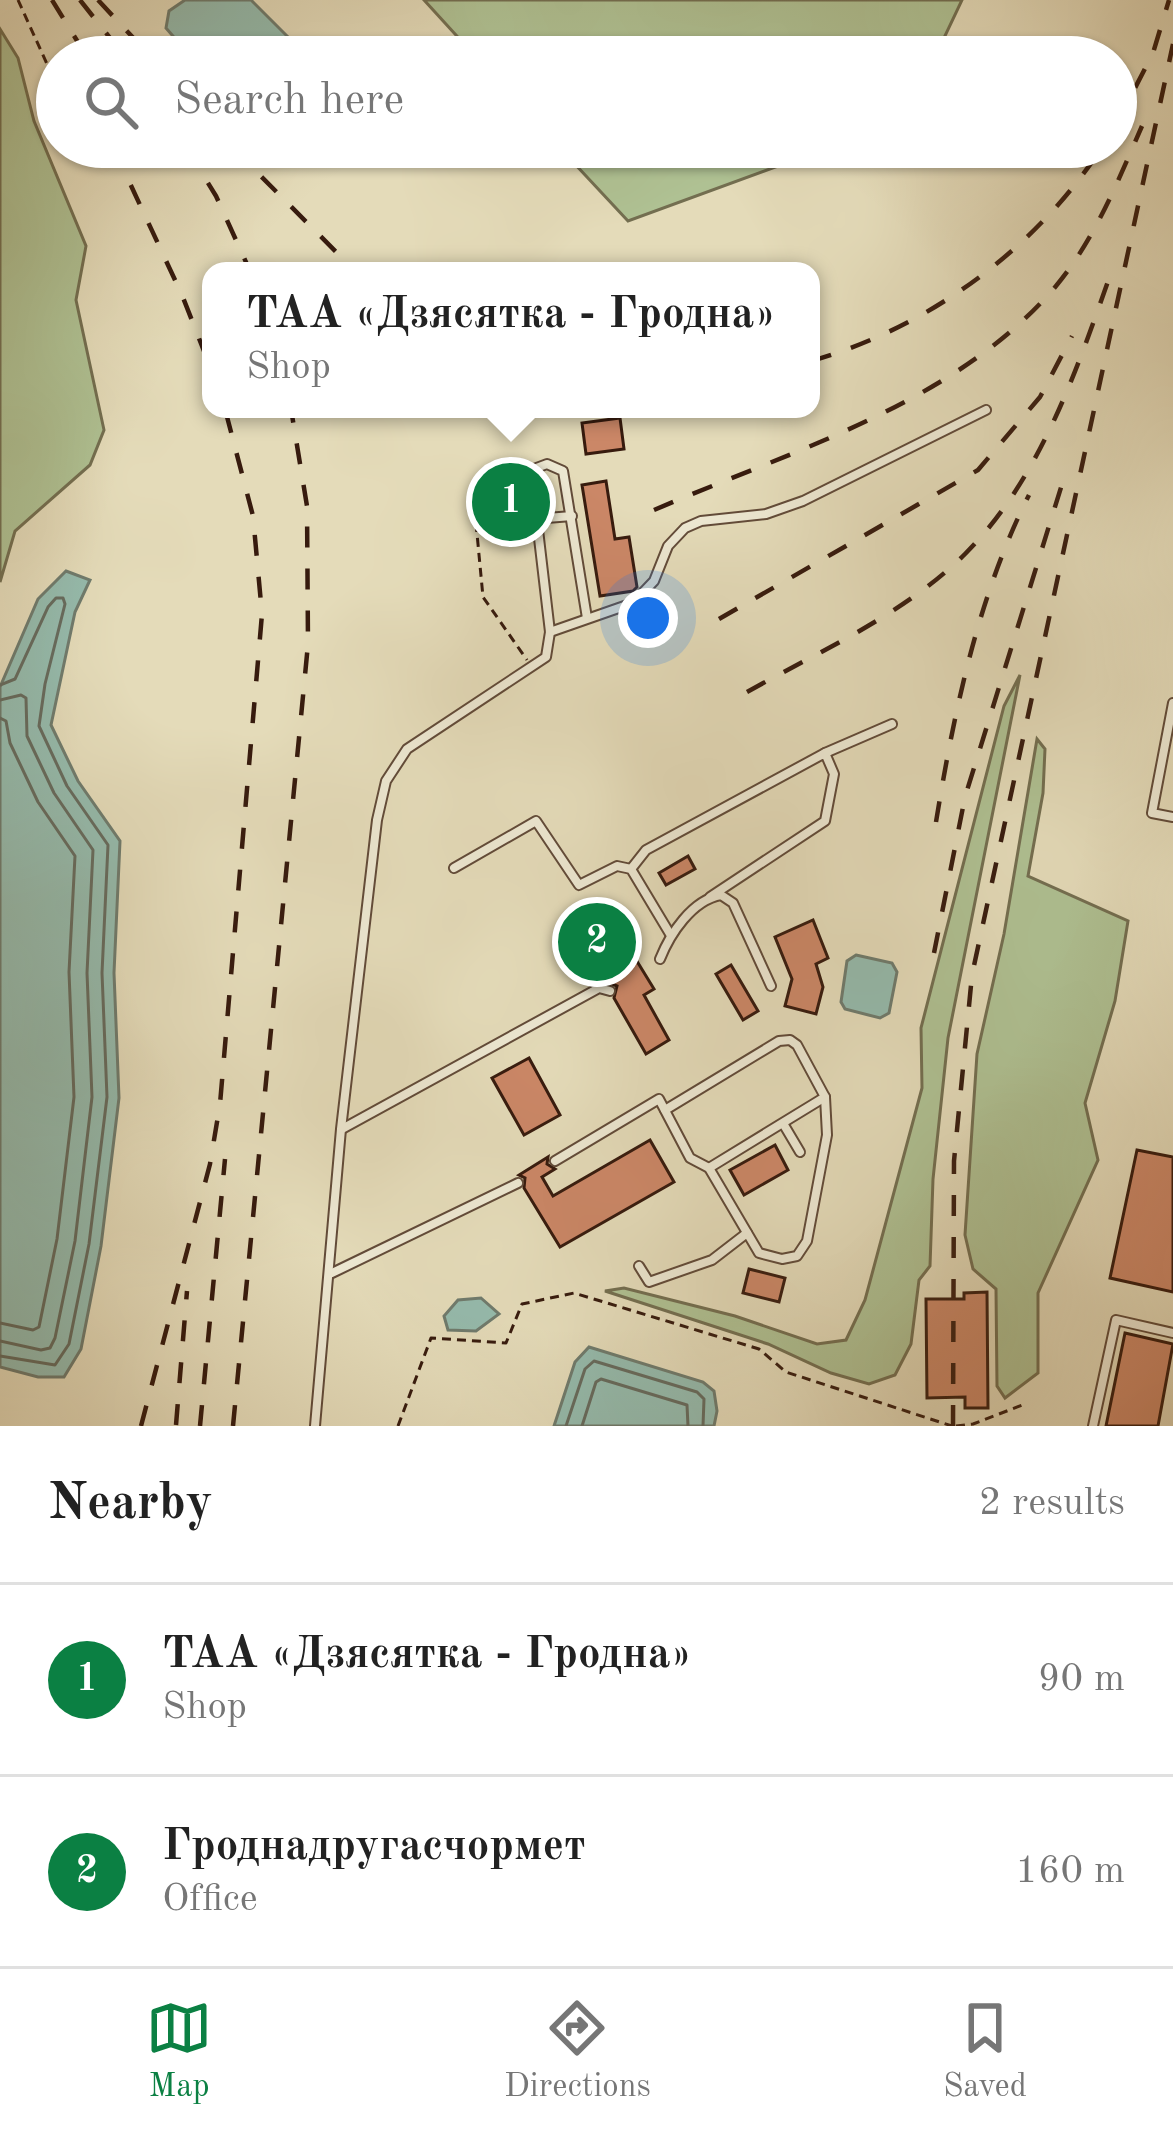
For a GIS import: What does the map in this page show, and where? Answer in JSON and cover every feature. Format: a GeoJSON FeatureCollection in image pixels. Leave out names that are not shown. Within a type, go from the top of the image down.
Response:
{"type":"FeatureCollection","features":[{"type":"Feature","properties":{"kind":"lane"},"geometry":{"type":"LineString","coordinates":[[550,632],[634,603],[654,581],[668,546],[685,528],[700,521],[766,514],[803,501],[986,410]]}},
{"type":"Feature","properties":{"kind":"lane"},"geometry":{"type":"LineString","coordinates":[[315,1426],[340,1130],[377,820],[386,781],[407,749],[546,658],[550,632],[531,470],[547,464],[563,471],[587,618]]}},
{"type":"Feature","properties":{"kind":"lane"},"geometry":{"type":"LineString","coordinates":[[534,519],[572,516]]}},
{"type":"Feature","properties":{"kind":"lane"},"geometry":{"type":"LineString","coordinates":[[1173,703],[1152,813],[1173,817]]}},
{"type":"Feature","properties":{"kind":"lane"},"geometry":{"type":"LineString","coordinates":[[631,868],[646,850],[825,752],[892,724]]}},
{"type":"Feature","properties":{"kind":"lane"},"geometry":{"type":"LineString","coordinates":[[660,959],[670,934],[710,897],[825,821],[834,774],[825,752]]}},
{"type":"Feature","properties":{"kind":"lane"},"geometry":{"type":"LineString","coordinates":[[454,868],[536,821],[579,885],[617,866],[631,868]]}},
{"type":"Feature","properties":{"kind":"lane"},"geometry":{"type":"LineString","coordinates":[[631,868],[670,934]]}},
{"type":"Feature","properties":{"kind":"lane"},"geometry":{"type":"LineString","coordinates":[[710,897],[721,895],[734,903],[771,986]]}},
{"type":"Feature","properties":{"kind":"lane"},"geometry":{"type":"LineString","coordinates":[[340,1130],[599,988],[610,991]]}},
{"type":"Feature","properties":{"kind":"lane"},"geometry":{"type":"LineString","coordinates":[[555,1161],[659,1099],[690,1158],[710,1168],[759,1253],[782,1259],[797,1256],[806,1241],[826,1135],[825,1097],[797,1045],[779,1041],[665,1110]]}},
{"type":"Feature","properties":{"kind":"lane"},"geometry":{"type":"LineString","coordinates":[[710,1168],[825,1097]]}},
{"type":"Feature","properties":{"kind":"lane"},"geometry":{"type":"LineString","coordinates":[[784,1125],[800,1152]]}},
{"type":"Feature","properties":{"kind":"lane"},"geometry":{"type":"LineString","coordinates":[[331,1273],[518,1183]]}},
{"type":"Feature","properties":{"kind":"lane"},"geometry":{"type":"LineString","coordinates":[[640,1266],[649,1282],[712,1261],[747,1233]]}},
{"type":"Feature","properties":{"kind":"lane"},"geometry":{"type":"LineString","coordinates":[[1093,1426],[1115,1320],[1173,1333]]}},
{"type":"Feature","properties":{"kind":"path"},"geometry":{"type":"LineString","coordinates":[[18,0],[36,40]]}},
{"type":"Feature","properties":{"kind":"path"},"geometry":{"type":"LineString","coordinates":[[476,523],[483,597],[532,667]]}},
{"type":"Feature","properties":{"kind":"path"},"geometry":{"type":"LineString","coordinates":[[398,1426],[431,1338],[506,1343],[522,1304],[574,1293],[759,1349],[786,1372],[953,1426],[973,1424],[1025,1404]]}},
{"type":"Feature","properties":{"kind":"shaded area"},"geometry":{"type":"Polygon","coordinates":[[[424,0],[962,0],[945,36],[457,36],[424,0]]]}},
{"type":"Feature","properties":{"kind":"shaded area"},"geometry":{"type":"Polygon","coordinates":[[[0,29],[18,58],[36,126],[36,168],[54,168],[86,246],[76,300],[104,430],[90,465],[15,531],[0,582],[0,29]]]}},
{"type":"Feature","properties":{"kind":"shaded area"},"geometry":{"type":"Polygon","coordinates":[[[579,168],[773,168],[628,221],[579,168]]]}},
{"type":"Feature","properties":{"kind":"shaded area"},"geometry":{"type":"Polygon","coordinates":[[[1020,675],[948,1038],[933,1179],[930,1266],[919,1280],[911,1344],[895,1375],[869,1384],[831,1373],[768,1344],[605,1291],[624,1288],[735,1316],[817,1344],[846,1340],[865,1300],[922,1088],[921,1028],[1004,706],[1020,675]]]}},
{"type":"Feature","properties":{"kind":"shaded area"},"geometry":{"type":"Polygon","coordinates":[[[1037,739],[1045,749],[1043,793],[1028,876],[1128,921],[1115,1001],[1085,1103],[1098,1160],[1038,1293],[1038,1373],[1005,1398],[997,1386],[996,1289],[973,1269],[965,1235],[977,1054],[1004,934],[1037,739]]]}},
{"type":"Feature","properties":{"kind":"water"},"geometry":{"type":"Polygon","coordinates":[[[185,0],[251,0],[287,36],[173,36],[166,28],[169,11],[185,0]]]}},
{"type":"Feature","properties":{"kind":"water"},"geometry":{"type":"Polygon","coordinates":[[[66,571],[90,580],[75,612],[51,725],[78,781],[120,841],[114,973],[119,1098],[101,1246],[81,1349],[64,1377],[38,1377],[0,1367],[0,687],[38,599],[66,571]]]}},
{"type":"Feature","properties":{"kind":"water"},"geometry":{"type":"Polygon","coordinates":[[[856,955],[892,963],[897,972],[889,1013],[880,1018],[845,1009],[841,1002],[847,961],[856,955]]]}},
{"type":"Feature","properties":{"kind":"water"},"geometry":{"type":"Polygon","coordinates":[[[481,1298],[499,1314],[476,1331],[448,1330],[444,1316],[458,1300],[481,1298]]]}},
{"type":"Feature","properties":{"kind":"water"},"geometry":{"type":"Polygon","coordinates":[[[589,1347],[703,1382],[714,1391],[714,1426],[554,1426],[575,1362],[589,1347]]]}},
{"type":"Feature","properties":{"kind":"building"},"geometry":{"type":"Polygon","coordinates":[[[620,418],[624,449],[586,454],[582,423],[620,418]]]}},
{"type":"Feature","properties":{"kind":"building"},"geometry":{"type":"Polygon","coordinates":[[[520,460],[530,540],[502,544],[492,464],[520,460]]]}},
{"type":"Feature","properties":{"kind":"building"},"geometry":{"type":"Polygon","coordinates":[[[606,481],[615,539],[629,537],[637,587],[600,596],[582,485],[606,481]]]}},
{"type":"Feature","properties":{"kind":"building"},"geometry":{"type":"Polygon","coordinates":[[[688,856],[695,869],[666,885],[659,873],[688,856]]]}},
{"type":"Feature","properties":{"kind":"building"},"geometry":{"type":"Polygon","coordinates":[[[593,908],[626,963],[635,958],[654,989],[644,995],[669,1040],[646,1054],[614,998],[617,986],[604,981],[569,923],[593,908]]]}},
{"type":"Feature","properties":{"kind":"building"},"geometry":{"type":"Polygon","coordinates":[[[813,920],[828,958],[816,964],[823,987],[816,1014],[785,1006],[792,979],[775,937],[813,920]]]}},
{"type":"Feature","properties":{"kind":"building"},"geometry":{"type":"Polygon","coordinates":[[[731,965],[758,1011],[743,1020],[716,974],[731,965]]]}},
{"type":"Feature","properties":{"kind":"building"},"geometry":{"type":"Polygon","coordinates":[[[529,1058],[560,1115],[524,1135],[492,1078],[529,1058]]]}},
{"type":"Feature","properties":{"kind":"building"},"geometry":{"type":"Polygon","coordinates":[[[650,1140],[674,1182],[560,1247],[524,1188],[525,1178],[519,1175],[548,1157],[547,1164],[555,1169],[542,1177],[553,1196],[650,1140]]]}},
{"type":"Feature","properties":{"kind":"building"},"geometry":{"type":"Polygon","coordinates":[[[775,1145],[788,1170],[744,1195],[730,1170],[775,1145]]]}},
{"type":"Feature","properties":{"kind":"building"},"geometry":{"type":"Polygon","coordinates":[[[1137,1150],[1173,1157],[1173,1292],[1110,1278],[1137,1150]]]}},
{"type":"Feature","properties":{"kind":"building"},"geometry":{"type":"Polygon","coordinates":[[[749,1269],[785,1278],[779,1302],[743,1293],[749,1269]]]}},
{"type":"Feature","properties":{"kind":"building"},"geometry":{"type":"Polygon","coordinates":[[[987,1292],[988,1408],[965,1408],[965,1397],[927,1398],[926,1299],[964,1299],[964,1293],[987,1292]]]}},
{"type":"Feature","properties":{"kind":"building"},"geometry":{"type":"Polygon","coordinates":[[[1125,1333],[1173,1344],[1158,1426],[1106,1426],[1125,1333]]]}},
{"type":"Feature","properties":{"kind":"railway"},"geometry":{"type":"LineString","coordinates":[[52,0],[74,36]]}},
{"type":"Feature","properties":{"kind":"railway"},"geometry":{"type":"LineString","coordinates":[[80,0],[108,36]]}},
{"type":"Feature","properties":{"kind":"railway"},"geometry":{"type":"LineString","coordinates":[[98,0],[131,36]]}},
{"type":"Feature","properties":{"kind":"railway"},"geometry":{"type":"LineString","coordinates":[[1137,84],[1153,53],[1169,0]]}},
{"type":"Feature","properties":{"kind":"railway"},"geometry":{"type":"LineString","coordinates":[[953,1426],[954,1161],[972,975],[1173,44]]}},
{"type":"Feature","properties":{"kind":"railway"},"geometry":{"type":"LineString","coordinates":[[1137,137],[1142,126]]}},
{"type":"Feature","properties":{"kind":"railway"},"geometry":{"type":"LineString","coordinates":[[123,168],[202,346]]}},
{"type":"Feature","properties":{"kind":"railway"},"geometry":{"type":"LineString","coordinates":[[199,168],[246,262]]}},
{"type":"Feature","properties":{"kind":"railway"},"geometry":{"type":"LineString","coordinates":[[253,168],[346,262]]}},
{"type":"Feature","properties":{"kind":"railway"},"geometry":{"type":"LineString","coordinates":[[820,358],[897,328],[976,280],[1045,219],[1087,168]]}},
{"type":"Feature","properties":{"kind":"railway"},"geometry":{"type":"LineString","coordinates":[[654,510],[869,420],[971,362],[1016,327],[1056,286],[1083,249],[1123,168]]}},
{"type":"Feature","properties":{"kind":"railway"},"geometry":{"type":"LineString","coordinates":[[747,692],[916,595],[992,524],[1054,421],[1112,270]]}},
{"type":"Feature","properties":{"kind":"railway"},"geometry":{"type":"LineString","coordinates":[[719,619],[978,470],[1040,397],[1072,336]]}},
{"type":"Feature","properties":{"kind":"railway"},"geometry":{"type":"LineString","coordinates":[[141,1426],[210,1164],[220,1104],[262,614],[253,516],[227,418]]}},
{"type":"Feature","properties":{"kind":"railway"},"geometry":{"type":"LineString","coordinates":[[233,1426],[308,644],[307,506],[292,418]]}},
{"type":"Feature","properties":{"kind":"railway"},"geometry":{"type":"LineString","coordinates":[[934,953],[965,797],[1063,481]]}},
{"type":"Feature","properties":{"kind":"railway"},"geometry":{"type":"LineString","coordinates":[[936,822],[970,655],[995,573],[1029,495]]}},
{"type":"Feature","properties":{"kind":"railway"},"geometry":{"type":"LineString","coordinates":[[200,1426],[225,1159]]}},
{"type":"Feature","properties":{"kind":"railway"},"geometry":{"type":"LineString","coordinates":[[176,1425],[187,1291]]}},
{"type":"Feature","properties":{"kind":"place","name":"ТАА «Дзясятка - Гродна»"},"geometry":{"type":"Point","coordinates":[511,502]}},
{"type":"Feature","properties":{"kind":"place","name":"Гроднадругасчормет"},"geometry":{"type":"Point","coordinates":[597,942]}}]}
